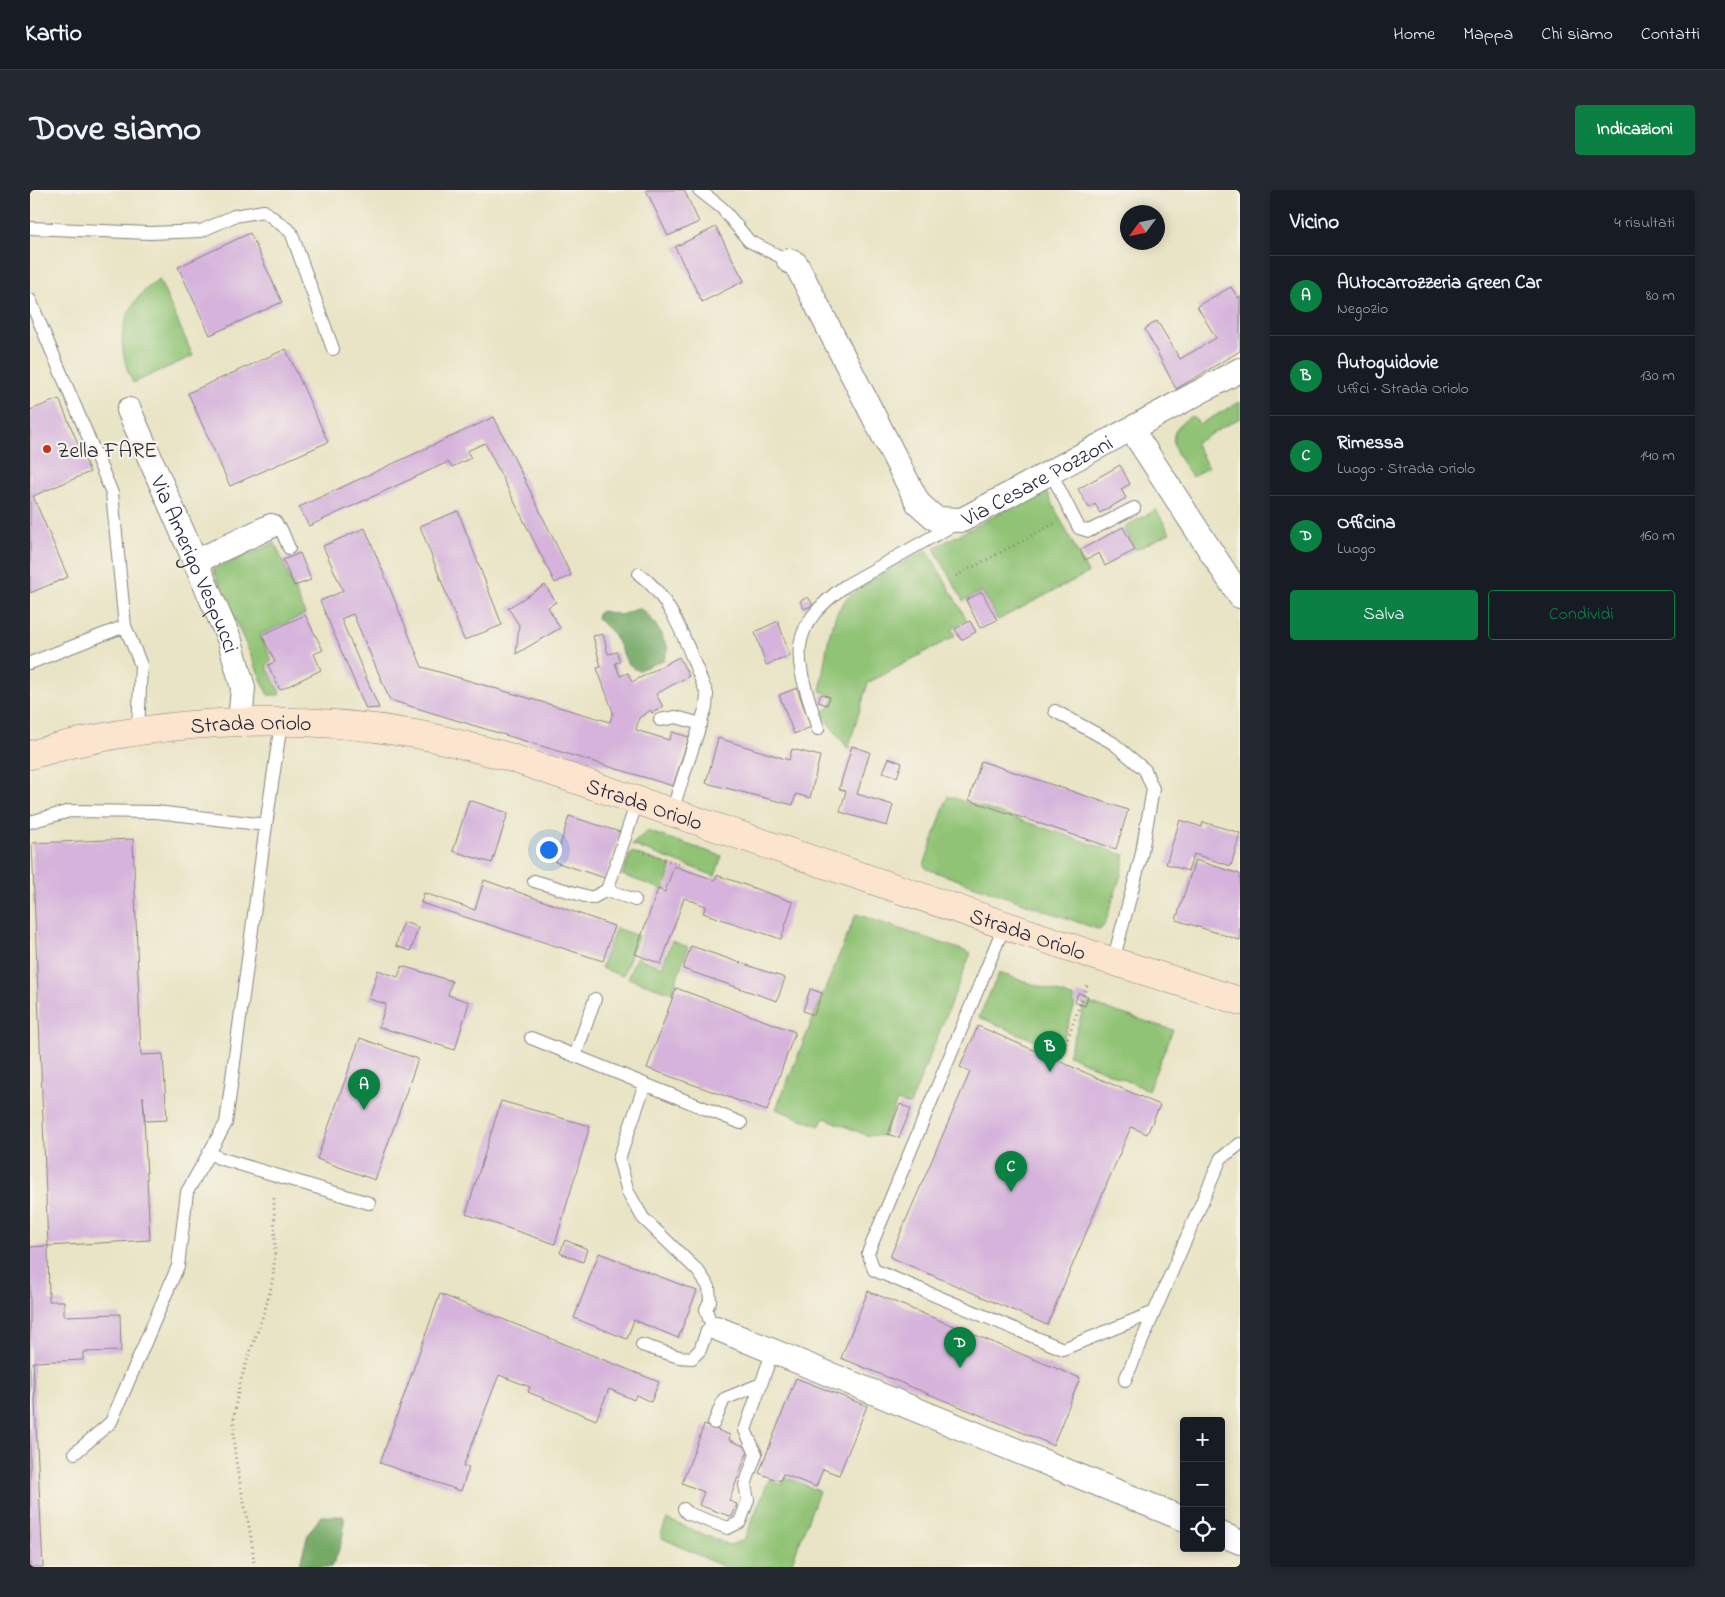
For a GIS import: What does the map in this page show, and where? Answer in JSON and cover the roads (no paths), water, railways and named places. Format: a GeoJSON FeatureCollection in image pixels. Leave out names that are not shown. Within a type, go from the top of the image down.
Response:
{"type":"FeatureCollection","features":[{"type":"Feature","properties":{"kind":"street","name":"Via Cesare Pozzoni"},"geometry":{"type":"LineString","coordinates":[[789,261],[796,264],[918,503],[936,519],[962,520],[1132,430],[1240,370]]}},
{"type":"Feature","properties":{"kind":"street","name":"Via Amerigo Vespucci"},"geometry":{"type":"LineString","coordinates":[[130,410],[230,641],[243,688],[240,722]]}},
{"type":"Feature","properties":{"kind":"street"},"geometry":{"type":"LineString","coordinates":[[1132,430],[1240,596]]}},
{"type":"Feature","properties":{"kind":"street"},"geometry":{"type":"LineString","coordinates":[[196,562],[272,526]]}},
{"type":"Feature","properties":{"kind":"street","name":"Strada Oriolo"},"geometry":{"type":"LineString","coordinates":[[30,755],[57,747],[138,732],[240,722],[344,724],[410,733],[509,757],[1105,958],[1240,1001]]}},
{"type":"Feature","properties":{"kind":"street"},"geometry":{"type":"LineString","coordinates":[[716,1328],[1180,1517]]}},
{"type":"Feature","properties":{"kind":"street"},"geometry":{"type":"LineString","coordinates":[[1225,1536],[1240,1542]]}},
{"type":"Feature","properties":{"kind":"lane"},"geometry":{"type":"LineString","coordinates":[[699,190],[722,208],[749,241],[789,261]]}},
{"type":"Feature","properties":{"kind":"lane"},"geometry":{"type":"LineString","coordinates":[[30,228],[150,233],[201,231],[234,216],[264,211],[291,232],[333,349]]}},
{"type":"Feature","properties":{"kind":"lane"},"geometry":{"type":"LineString","coordinates":[[30,300],[112,493],[125,626],[140,665],[138,732]]}},
{"type":"Feature","properties":{"kind":"lane"},"geometry":{"type":"LineString","coordinates":[[1051,473],[1080,528],[1089,531],[1134,508]]}},
{"type":"Feature","properties":{"kind":"lane"},"geometry":{"type":"LineString","coordinates":[[818,729],[799,668],[798,654],[801,638],[814,615],[829,597],[845,586],[962,520]]}},
{"type":"Feature","properties":{"kind":"lane"},"geometry":{"type":"LineString","coordinates":[[272,526],[281,530],[288,548]]}},
{"type":"Feature","properties":{"kind":"lane"},"geometry":{"type":"LineString","coordinates":[[639,574],[653,584],[668,604],[707,694],[706,707],[701,724],[672,811]]}},
{"type":"Feature","properties":{"kind":"lane"},"geometry":{"type":"LineString","coordinates":[[30,663],[125,626]]}},
{"type":"Feature","properties":{"kind":"lane"},"geometry":{"type":"LineString","coordinates":[[1055,711],[1113,743],[1145,770],[1153,789],[1141,857],[1105,958]]}},
{"type":"Feature","properties":{"kind":"lane"},"geometry":{"type":"LineString","coordinates":[[660,720],[676,717],[701,724]]}},
{"type":"Feature","properties":{"kind":"lane"},"geometry":{"type":"LineString","coordinates":[[75,1453],[111,1422],[178,1266],[187,1192],[226,1123],[281,723]]}},
{"type":"Feature","properties":{"kind":"lane"},"geometry":{"type":"LineString","coordinates":[[534,881],[592,898],[607,890],[638,799]]}},
{"type":"Feature","properties":{"kind":"lane"},"geometry":{"type":"LineString","coordinates":[[30,822],[70,811],[156,812],[266,826]]}},
{"type":"Feature","properties":{"kind":"lane"},"geometry":{"type":"LineString","coordinates":[[607,890],[635,900]]}},
{"type":"Feature","properties":{"kind":"lane"},"geometry":{"type":"LineString","coordinates":[[1005,924],[868,1253],[874,1270],[1063,1349],[1152,1313]]}},
{"type":"Feature","properties":{"kind":"lane"},"geometry":{"type":"LineString","coordinates":[[575,1056],[595,999]]}},
{"type":"Feature","properties":{"kind":"lane"},"geometry":{"type":"LineString","coordinates":[[531,1038],[741,1123]]}},
{"type":"Feature","properties":{"kind":"lane"},"geometry":{"type":"LineString","coordinates":[[642,1345],[679,1357],[692,1358],[700,1350],[707,1331],[716,1328],[709,1319],[706,1309],[710,1301],[709,1287],[698,1270],[643,1218],[628,1192],[619,1160],[645,1084]]}},
{"type":"Feature","properties":{"kind":"lane"},"geometry":{"type":"LineString","coordinates":[[1125,1380],[1152,1313],[1221,1158],[1240,1144]]}},
{"type":"Feature","properties":{"kind":"lane"},"geometry":{"type":"LineString","coordinates":[[209,1152],[219,1158],[369,1203]]}},
{"type":"Feature","properties":{"kind":"lane"},"geometry":{"type":"LineString","coordinates":[[684,1508],[687,1513],[728,1528],[740,1522],[748,1500],[746,1486],[756,1454],[745,1430],[773,1350]]}},
{"type":"Feature","properties":{"kind":"lane"},"geometry":{"type":"LineString","coordinates":[[714,1423],[724,1399],[761,1384]]}},
{"type":"Feature","properties":{"kind":"place","name":"Zella FARE"},"geometry":{"type":"Point","coordinates":[47,449]}},
{"type":"Feature","properties":{"kind":"place","name":"Autoguidovie"},"geometry":{"type":"Point","coordinates":[1050,1072]}},
{"type":"Feature","properties":{"kind":"place","name":"AUtocarrozzeria Green Car"},"geometry":{"type":"Point","coordinates":[364,1110]}},
{"type":"Feature","properties":{"kind":"place","name":"Rimessa"},"geometry":{"type":"Point","coordinates":[1011,1192]}},
{"type":"Feature","properties":{"kind":"place","name":"Officina"},"geometry":{"type":"Point","coordinates":[960,1368]}}]}
